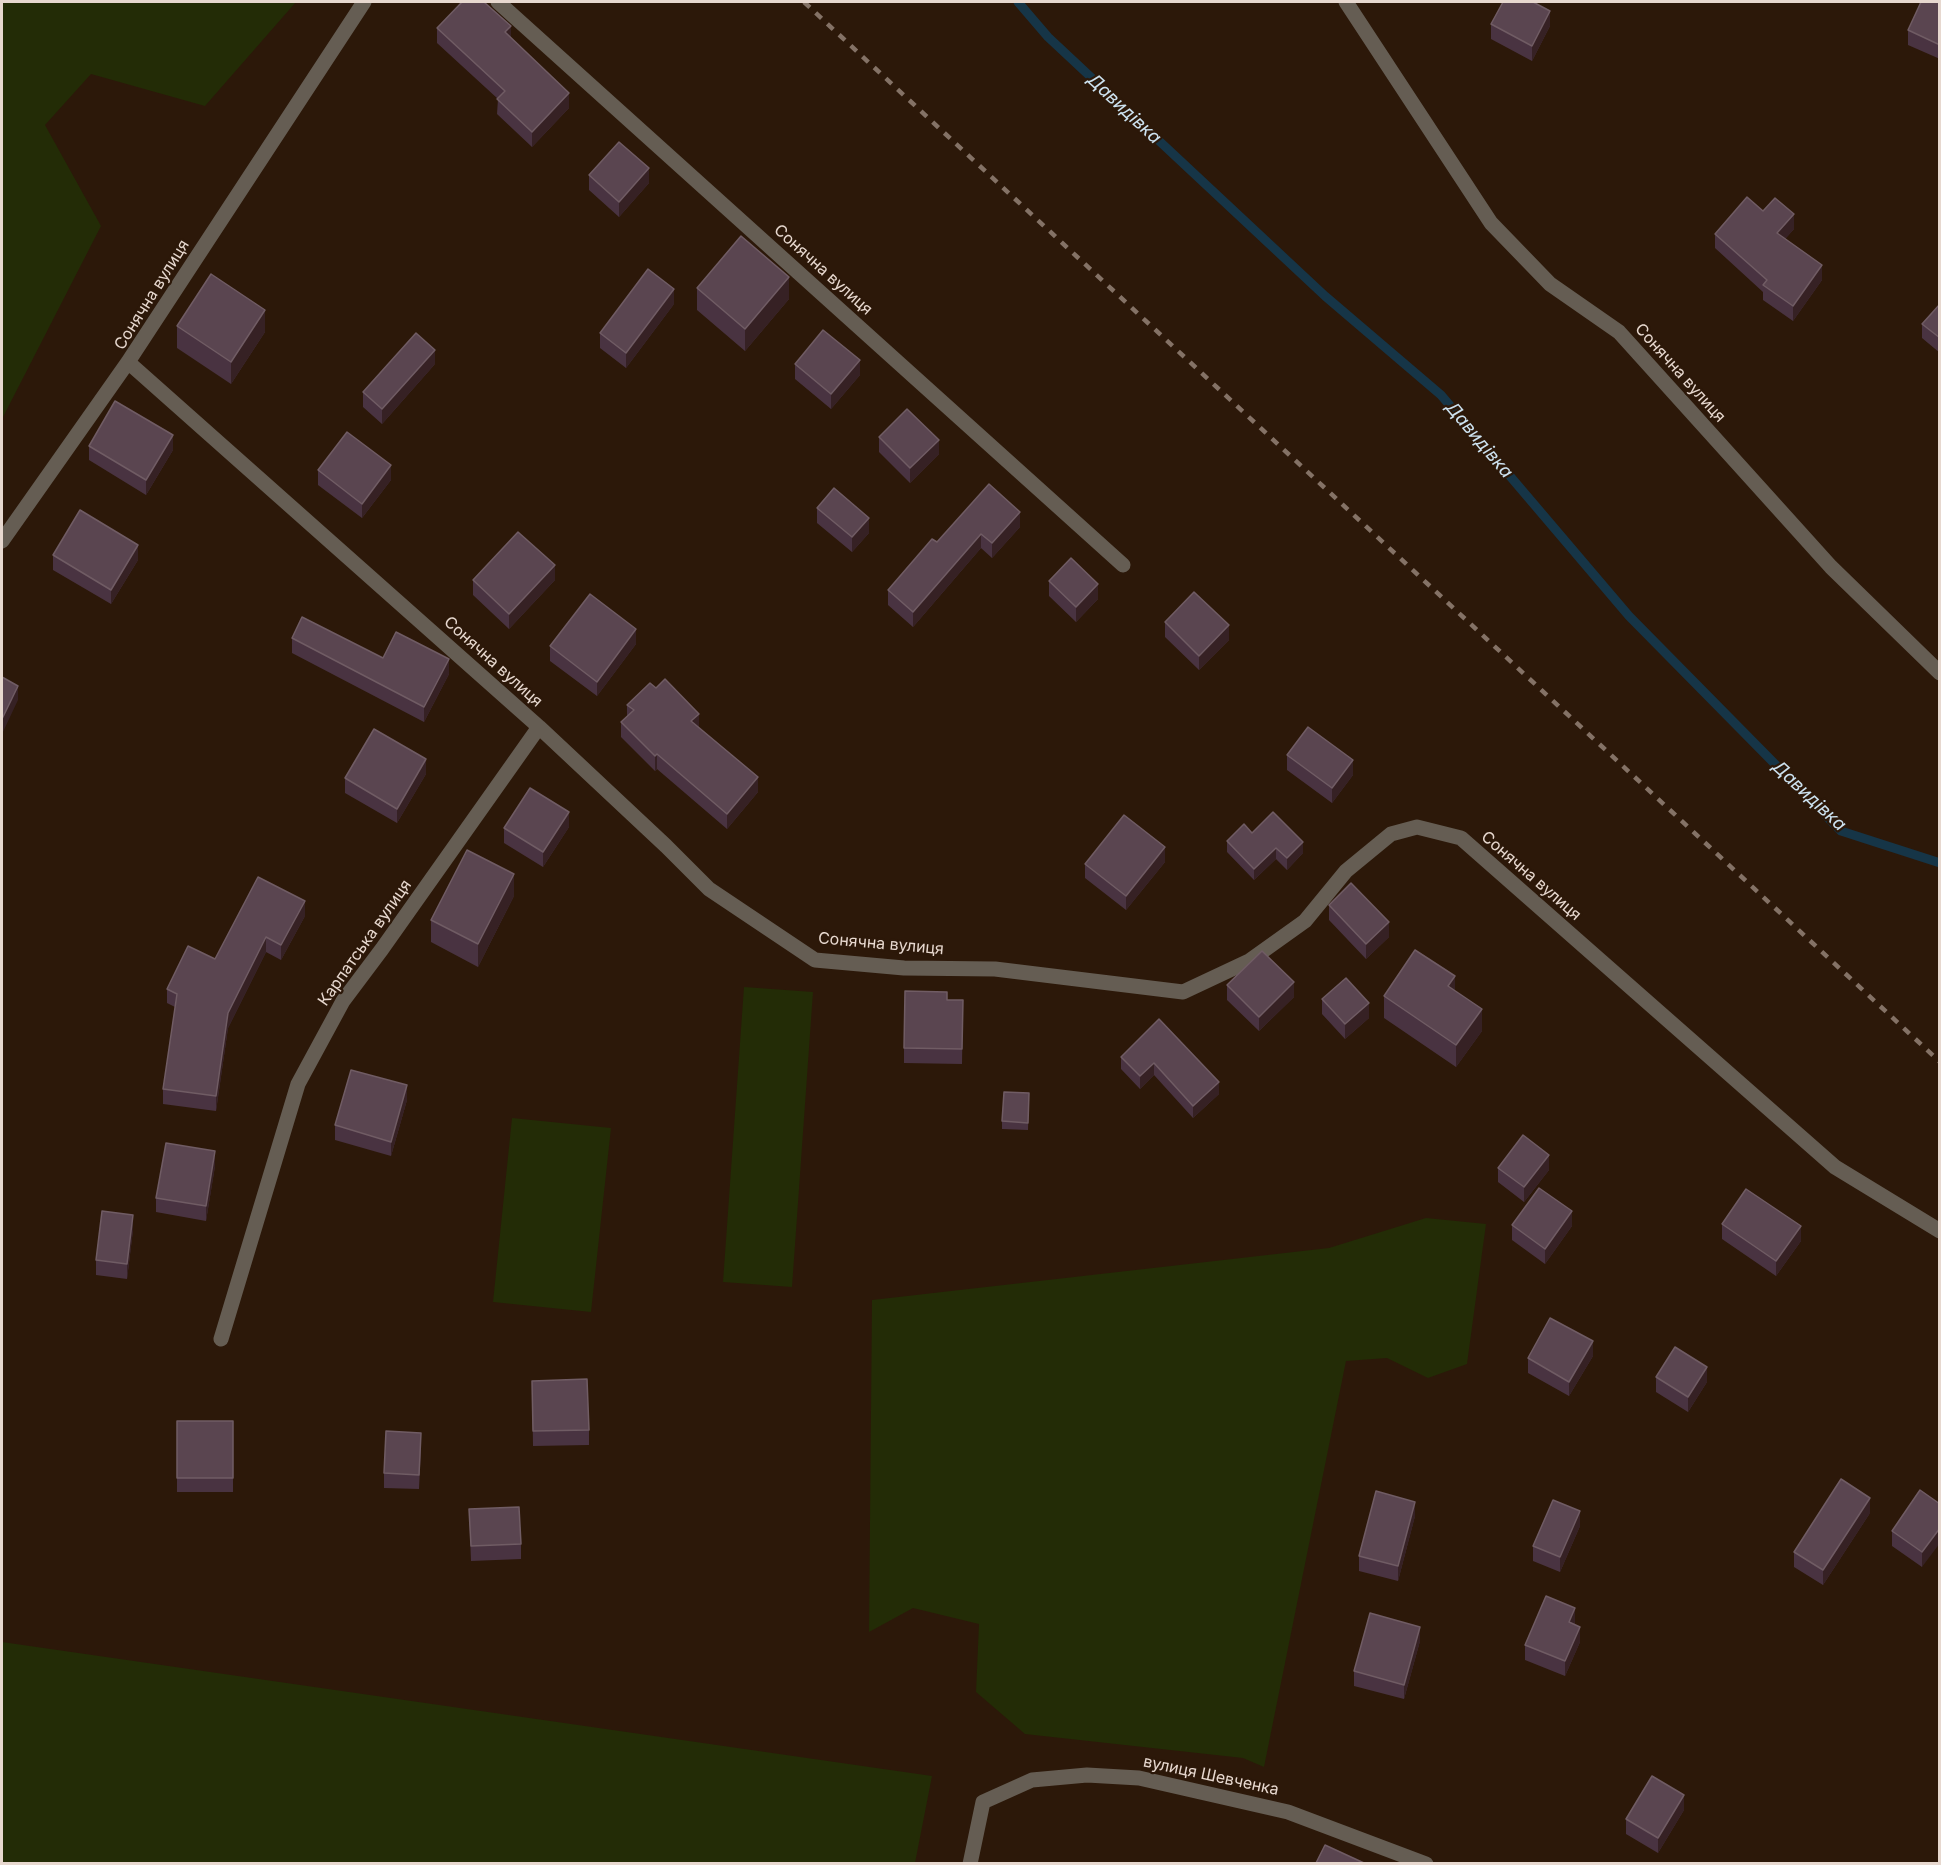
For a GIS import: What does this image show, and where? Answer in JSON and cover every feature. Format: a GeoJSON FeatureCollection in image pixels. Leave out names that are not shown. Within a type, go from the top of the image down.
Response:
{"type":"FeatureCollection","features":[{"type":"Feature","properties":{"kind":"street","name":"Сонячна вулиця"},"geometry":{"type":"LineString","coordinates":[[364,2],[128,362],[538,727],[709,889],[814,960],[904,968],[995,969],[1183,992],[1249,961],[1305,921],[1346,871],[1391,834],[1417,827],[1461,838],[1835,1167],[1940,1231]]}},
{"type":"Feature","properties":{"kind":"street","name":"Сонячна вулиця"},"geometry":{"type":"LineString","coordinates":[[498,2],[1123,565]]}},
{"type":"Feature","properties":{"kind":"street","name":"Сонячна вулиця"},"geometry":{"type":"LineString","coordinates":[[1346,2],[1491,223],[1551,284],[1619,332],[1831,567],[1940,674]]}},
{"type":"Feature","properties":{"kind":"street"},"geometry":{"type":"LineString","coordinates":[[2,542],[128,362]]}},
{"type":"Feature","properties":{"kind":"street","name":"Карпатська вулиця"},"geometry":{"type":"LineString","coordinates":[[221,1339],[298,1084],[343,1001],[538,727]]}},
{"type":"Feature","properties":{"kind":"street","name":"вулиця Шевченка"},"geometry":{"type":"LineString","coordinates":[[970,1863],[983,1802],[1032,1780],[1087,1775],[1139,1778],[1288,1812],[1426,1863]]}},
{"type":"Feature","properties":{"kind":"green space"},"geometry":{"type":"Polygon","coordinates":[[[2,2],[296,2],[205,106],[91,74],[45,125],[101,226],[2,419],[2,2]]]}},
{"type":"Feature","properties":{"kind":"green space"},"geometry":{"type":"Polygon","coordinates":[[[744,987],[813,992],[792,1287],[723,1282],[744,987]]]}},
{"type":"Feature","properties":{"kind":"green space"},"geometry":{"type":"Polygon","coordinates":[[[512,1118],[611,1128],[591,1312],[493,1302],[512,1118]]]}},
{"type":"Feature","properties":{"kind":"green space"},"geometry":{"type":"Polygon","coordinates":[[[1426,1218],[1486,1224],[1467,1364],[1428,1378],[1387,1358],[1346,1361],[1264,1767],[1243,1758],[1025,1734],[976,1692],[979,1624],[913,1608],[869,1632],[872,1300],[1329,1248],[1426,1218]]]}},
{"type":"Feature","properties":{"kind":"green space"},"geometry":{"type":"Polygon","coordinates":[[[2,1642],[932,1776],[915,1863],[2,1863],[2,1642]]]}},
{"type":"Feature","properties":{"kind":"building"},"geometry":{"type":"Polygon","coordinates":[[[462,2],[484,2],[511,26],[505,32],[569,93],[532,132],[497,99],[505,91],[437,28],[462,2]]]}},
{"type":"Feature","properties":{"kind":"building"},"geometry":{"type":"Polygon","coordinates":[[[1503,2],[1533,2],[1550,11],[1532,46],[1491,24],[1503,2]]]}},
{"type":"Feature","properties":{"kind":"building"},"geometry":{"type":"Polygon","coordinates":[[[1921,2],[1940,2],[1940,45],[1908,30],[1921,2]]]}},
{"type":"Feature","properties":{"kind":"building"},"geometry":{"type":"Polygon","coordinates":[[[619,142],[649,168],[619,202],[589,175],[619,142]]]}},
{"type":"Feature","properties":{"kind":"building"},"geometry":{"type":"Polygon","coordinates":[[[1747,197],[1763,211],[1775,198],[1794,214],[1777,233],[1822,265],[1793,306],[1763,285],[1767,280],[1715,234],[1747,197]]]}},
{"type":"Feature","properties":{"kind":"building"},"geometry":{"type":"Polygon","coordinates":[[[741,236],[789,277],[745,329],[697,288],[741,236]]]}},
{"type":"Feature","properties":{"kind":"building"},"geometry":{"type":"Polygon","coordinates":[[[648,269],[674,289],[626,353],[600,333],[648,269]]]}},
{"type":"Feature","properties":{"kind":"building"},"geometry":{"type":"Polygon","coordinates":[[[211,274],[265,310],[231,362],[177,326],[211,274]]]}},
{"type":"Feature","properties":{"kind":"building"},"geometry":{"type":"Polygon","coordinates":[[[1940,304],[1940,338],[1922,324],[1940,304]]]}},
{"type":"Feature","properties":{"kind":"building"},"geometry":{"type":"Polygon","coordinates":[[[823,330],[860,360],[831,394],[795,364],[823,330]]]}},
{"type":"Feature","properties":{"kind":"building"},"geometry":{"type":"Polygon","coordinates":[[[416,333],[435,350],[382,409],[363,392],[416,333]]]}},
{"type":"Feature","properties":{"kind":"building"},"geometry":{"type":"Polygon","coordinates":[[[115,401],[173,435],[146,480],[89,446],[115,401]]]}},
{"type":"Feature","properties":{"kind":"building"},"geometry":{"type":"Polygon","coordinates":[[[907,409],[939,440],[910,468],[879,437],[907,409]]]}},
{"type":"Feature","properties":{"kind":"building"},"geometry":{"type":"Polygon","coordinates":[[[347,432],[391,465],[362,504],[318,470],[347,432]]]}},
{"type":"Feature","properties":{"kind":"building"},"geometry":{"type":"Polygon","coordinates":[[[989,484],[1020,512],[992,543],[981,534],[913,612],[888,590],[932,539],[937,542],[989,484]]]}},
{"type":"Feature","properties":{"kind":"building"},"geometry":{"type":"Polygon","coordinates":[[[834,488],[869,518],[852,537],[817,508],[834,488]]]}},
{"type":"Feature","properties":{"kind":"building"},"geometry":{"type":"Polygon","coordinates":[[[80,510],[138,545],[111,590],[53,555],[80,510]]]}},
{"type":"Feature","properties":{"kind":"building"},"geometry":{"type":"Polygon","coordinates":[[[518,532],[555,565],[509,614],[473,580],[518,532]]]}},
{"type":"Feature","properties":{"kind":"building"},"geometry":{"type":"Polygon","coordinates":[[[1071,558],[1098,584],[1076,607],[1049,581],[1071,558]]]}},
{"type":"Feature","properties":{"kind":"building"},"geometry":{"type":"Polygon","coordinates":[[[1194,592],[1229,625],[1199,656],[1165,622],[1194,592]]]}},
{"type":"Feature","properties":{"kind":"building"},"geometry":{"type":"Polygon","coordinates":[[[590,594],[636,629],[597,682],[550,646],[590,594]]]}},
{"type":"Feature","properties":{"kind":"building"},"geometry":{"type":"Polygon","coordinates":[[[302,617],[383,658],[396,632],[449,659],[424,707],[292,638],[302,617]]]}},
{"type":"Feature","properties":{"kind":"building"},"geometry":{"type":"Polygon","coordinates":[[[2,677],[18,686],[2,719],[2,677]]]}},
{"type":"Feature","properties":{"kind":"building"},"geometry":{"type":"Polygon","coordinates":[[[665,679],[699,714],[691,721],[758,777],[727,814],[657,754],[655,756],[621,722],[634,710],[627,705],[650,683],[656,688],[665,679]]]}},
{"type":"Feature","properties":{"kind":"building"},"geometry":{"type":"Polygon","coordinates":[[[1308,727],[1353,760],[1332,788],[1287,755],[1308,727]]]}},
{"type":"Feature","properties":{"kind":"building"},"geometry":{"type":"Polygon","coordinates":[[[374,729],[426,759],[397,809],[345,778],[374,729]]]}},
{"type":"Feature","properties":{"kind":"building"},"geometry":{"type":"Polygon","coordinates":[[[530,788],[569,812],[543,852],[504,828],[530,788]]]}},
{"type":"Feature","properties":{"kind":"building"},"geometry":{"type":"Polygon","coordinates":[[[1273,812],[1303,842],[1287,858],[1276,848],[1254,869],[1227,841],[1244,824],[1252,833],[1273,812]]]}},
{"type":"Feature","properties":{"kind":"building"},"geometry":{"type":"Polygon","coordinates":[[[1124,815],[1165,847],[1126,896],[1085,864],[1124,815]]]}},
{"type":"Feature","properties":{"kind":"building"},"geometry":{"type":"Polygon","coordinates":[[[467,850],[514,874],[478,944],[431,920],[467,850]]]}},
{"type":"Feature","properties":{"kind":"building"},"geometry":{"type":"Polygon","coordinates":[[[258,877],[305,901],[281,945],[266,937],[228,1013],[216,1096],[163,1089],[177,994],[167,989],[188,946],[215,959],[258,877]]]}},
{"type":"Feature","properties":{"kind":"building"},"geometry":{"type":"Polygon","coordinates":[[[1351,883],[1389,922],[1366,944],[1329,905],[1351,883]]]}},
{"type":"Feature","properties":{"kind":"building"},"geometry":{"type":"Polygon","coordinates":[[[1415,950],[1455,976],[1448,986],[1482,1009],[1456,1045],[1384,996],[1415,950]]]}},
{"type":"Feature","properties":{"kind":"building"},"geometry":{"type":"Polygon","coordinates":[[[1262,951],[1294,982],[1259,1017],[1227,985],[1262,951]]]}},
{"type":"Feature","properties":{"kind":"building"},"geometry":{"type":"Polygon","coordinates":[[[1346,978],[1369,1003],[1345,1024],[1322,999],[1346,978]]]}},
{"type":"Feature","properties":{"kind":"building"},"geometry":{"type":"Polygon","coordinates":[[[905,991],[947,992],[947,1000],[963,1000],[962,1049],[904,1048],[905,991]]]}},
{"type":"Feature","properties":{"kind":"building"},"geometry":{"type":"Polygon","coordinates":[[[1159,1019],[1219,1082],[1193,1106],[1154,1063],[1140,1076],[1121,1057],[1159,1019]]]}},
{"type":"Feature","properties":{"kind":"building"},"geometry":{"type":"Polygon","coordinates":[[[351,1070],[407,1085],[391,1142],[335,1125],[351,1070]]]}},
{"type":"Feature","properties":{"kind":"building"},"geometry":{"type":"Polygon","coordinates":[[[1004,1092],[1029,1093],[1028,1123],[1002,1121],[1004,1092]]]}},
{"type":"Feature","properties":{"kind":"building"},"geometry":{"type":"Polygon","coordinates":[[[1523,1135],[1549,1155],[1524,1187],[1498,1168],[1523,1135]]]}},
{"type":"Feature","properties":{"kind":"building"},"geometry":{"type":"Polygon","coordinates":[[[166,1143],[215,1151],[206,1206],[156,1198],[166,1143]]]}},
{"type":"Feature","properties":{"kind":"building"},"geometry":{"type":"Polygon","coordinates":[[[1539,1188],[1572,1211],[1545,1249],[1512,1225],[1539,1188]]]}},
{"type":"Feature","properties":{"kind":"building"},"geometry":{"type":"Polygon","coordinates":[[[1746,1189],[1801,1226],[1776,1261],[1722,1224],[1746,1189]]]}},
{"type":"Feature","properties":{"kind":"building"},"geometry":{"type":"Polygon","coordinates":[[[102,1211],[133,1215],[127,1264],[96,1260],[102,1211]]]}},
{"type":"Feature","properties":{"kind":"building"},"geometry":{"type":"Polygon","coordinates":[[[1550,1318],[1593,1341],[1569,1382],[1528,1358],[1550,1318]]]}},
{"type":"Feature","properties":{"kind":"building"},"geometry":{"type":"Polygon","coordinates":[[[1675,1347],[1707,1367],[1688,1397],[1656,1377],[1675,1347]]]}},
{"type":"Feature","properties":{"kind":"building"},"geometry":{"type":"Polygon","coordinates":[[[587,1379],[589,1430],[533,1431],[532,1381],[587,1379]]]}},
{"type":"Feature","properties":{"kind":"building"},"geometry":{"type":"Polygon","coordinates":[[[177,1421],[233,1421],[233,1478],[177,1478],[177,1421]]]}},
{"type":"Feature","properties":{"kind":"building"},"geometry":{"type":"Polygon","coordinates":[[[386,1431],[421,1433],[419,1475],[384,1473],[386,1431]]]}},
{"type":"Feature","properties":{"kind":"building"},"geometry":{"type":"Polygon","coordinates":[[[1841,1479],[1870,1498],[1823,1570],[1794,1552],[1841,1479]]]}},
{"type":"Feature","properties":{"kind":"building"},"geometry":{"type":"Polygon","coordinates":[[[1920,1490],[1940,1504],[1940,1528],[1922,1552],[1892,1531],[1920,1490]]]}},
{"type":"Feature","properties":{"kind":"building"},"geometry":{"type":"Polygon","coordinates":[[[1376,1491],[1415,1502],[1398,1566],[1359,1556],[1376,1491]]]}},
{"type":"Feature","properties":{"kind":"building"},"geometry":{"type":"Polygon","coordinates":[[[1553,1500],[1580,1511],[1560,1557],[1533,1546],[1553,1500]]]}},
{"type":"Feature","properties":{"kind":"building"},"geometry":{"type":"Polygon","coordinates":[[[519,1507],[521,1544],[471,1546],[469,1509],[519,1507]]]}},
{"type":"Feature","properties":{"kind":"building"},"geometry":{"type":"Polygon","coordinates":[[[1546,1596],[1575,1608],[1569,1622],[1580,1627],[1565,1661],[1525,1645],[1546,1596]]]}},
{"type":"Feature","properties":{"kind":"building"},"geometry":{"type":"Polygon","coordinates":[[[1370,1613],[1420,1627],[1404,1685],[1354,1671],[1370,1613]]]}},
{"type":"Feature","properties":{"kind":"building"},"geometry":{"type":"Polygon","coordinates":[[[1652,1776],[1684,1795],[1658,1838],[1626,1819],[1652,1776]]]}},
{"type":"Feature","properties":{"kind":"building"},"geometry":{"type":"Polygon","coordinates":[[[1325,1845],[1364,1863],[1316,1863],[1325,1845]]]}},
{"type":"Feature","properties":{"kind":"waterway","name":"Давидівка"},"geometry":{"type":"LineString","coordinates":[[1018,2],[1048,37],[1325,296],[1441,395],[1629,616],[1841,831],[1940,863]]}},
{"type":"Feature","properties":{"kind":"railway"},"geometry":{"type":"LineString","coordinates":[[804,2],[1940,1062]]}}]}
